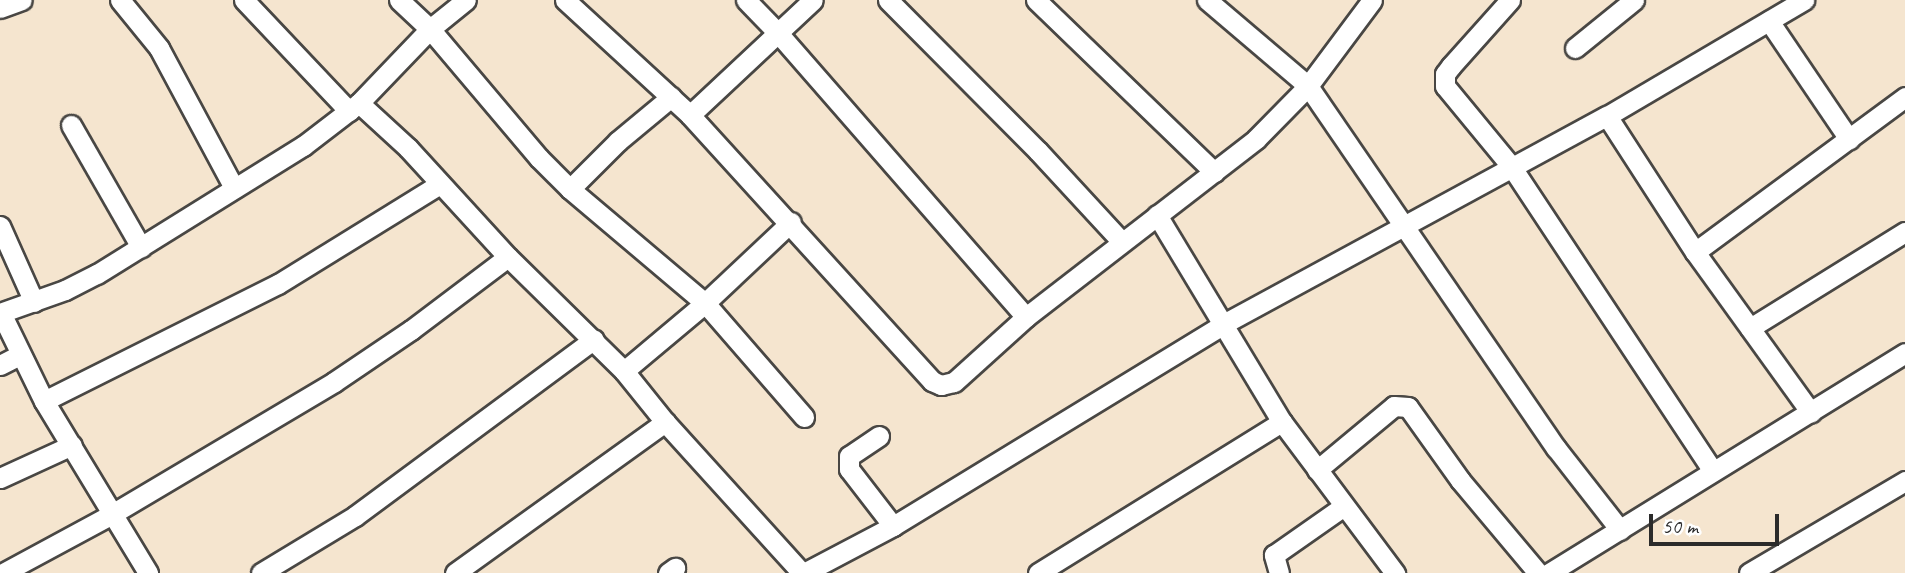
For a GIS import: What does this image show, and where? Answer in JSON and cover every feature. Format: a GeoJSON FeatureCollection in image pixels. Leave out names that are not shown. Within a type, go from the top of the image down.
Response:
{"type":"FeatureCollection","features":[{"type":"Feature","properties":{"kind":"street"},"geometry":{"type":"LineString","coordinates":[[0,8],[22,0]]}},
{"type":"Feature","properties":{"kind":"street"},"geometry":{"type":"LineString","coordinates":[[120,0],[159,48],[234,188]]}},
{"type":"Feature","properties":{"kind":"street"},"geometry":{"type":"LineString","coordinates":[[244,0],[354,107],[440,184],[508,257],[594,339],[665,422],[803,573],[893,527],[1225,323],[1607,116],[1804,0]]}},
{"type":"Feature","properties":{"kind":"street"},"geometry":{"type":"LineString","coordinates":[[399,0],[430,29],[492,106],[570,189],[705,303],[804,417]]}},
{"type":"Feature","properties":{"kind":"street"},"geometry":{"type":"LineString","coordinates":[[148,573],[44,401],[0,313],[34,302],[97,274],[303,146],[354,107],[430,29],[466,0]]}},
{"type":"Feature","properties":{"kind":"street"},"geometry":{"type":"LineString","coordinates":[[565,0],[690,115],[937,384],[954,382],[1026,317],[1256,139],[1308,86],[1371,0]]}},
{"type":"Feature","properties":{"kind":"street"},"geometry":{"type":"LineString","coordinates":[[746,0],[778,33],[1026,317]]}},
{"type":"Feature","properties":{"kind":"street"},"geometry":{"type":"LineString","coordinates":[[690,115],[813,0]]}},
{"type":"Feature","properties":{"kind":"street"},"geometry":{"type":"LineString","coordinates":[[888,0],[1038,151],[1121,241]]}},
{"type":"Feature","properties":{"kind":"street"},"geometry":{"type":"LineString","coordinates":[[1036,0],[1214,172]]}},
{"type":"Feature","properties":{"kind":"street"},"geometry":{"type":"LineString","coordinates":[[1207,0],[1308,86],[1372,184],[1406,226],[1556,448],[1620,530]]}},
{"type":"Feature","properties":{"kind":"street"},"geometry":{"type":"LineString","coordinates":[[1510,0],[1451,66],[1444,80],[1445,86],[1511,166],[1712,470]]}},
{"type":"Feature","properties":{"kind":"street"},"geometry":{"type":"LineString","coordinates":[[1574,48],[1634,0]]}},
{"type":"Feature","properties":{"kind":"street"},"geometry":{"type":"LineString","coordinates":[[1769,21],[1849,139]]}},
{"type":"Feature","properties":{"kind":"street"},"geometry":{"type":"LineString","coordinates":[[570,189],[618,141],[671,97]]}},
{"type":"Feature","properties":{"kind":"street"},"geometry":{"type":"LineString","coordinates":[[1695,252],[1905,97]]}},
{"type":"Feature","properties":{"kind":"street"},"geometry":{"type":"LineString","coordinates":[[1607,116],[1695,252],[1811,413]]}},
{"type":"Feature","properties":{"kind":"street"},"geometry":{"type":"LineString","coordinates":[[71,125],[141,247]]}},
{"type":"Feature","properties":{"kind":"street"},"geometry":{"type":"LineString","coordinates":[[44,401],[278,284],[440,184]]}},
{"type":"Feature","properties":{"kind":"street"},"geometry":{"type":"LineString","coordinates":[[1157,215],[1225,323],[1282,422],[1395,573]]}},
{"type":"Feature","properties":{"kind":"street"},"geometry":{"type":"LineString","coordinates":[[624,371],[705,303],[791,222]]}},
{"type":"Feature","properties":{"kind":"street"},"geometry":{"type":"LineString","coordinates":[[0,226],[34,302]]}},
{"type":"Feature","properties":{"kind":"street"},"geometry":{"type":"LineString","coordinates":[[1749,328],[1905,232]]}},
{"type":"Feature","properties":{"kind":"street"},"geometry":{"type":"LineString","coordinates":[[3,573],[113,514],[334,382],[411,330],[508,257]]}},
{"type":"Feature","properties":{"kind":"street"},"geometry":{"type":"LineString","coordinates":[[269,571],[355,516],[594,339]]}},
{"type":"Feature","properties":{"kind":"street"},"geometry":{"type":"LineString","coordinates":[[1549,573],[1712,470],[1811,413],[1905,354]]}},
{"type":"Feature","properties":{"kind":"street"},"geometry":{"type":"LineString","coordinates":[[0,365],[20,355]]}},
{"type":"Feature","properties":{"kind":"street"},"geometry":{"type":"LineString","coordinates":[[1317,470],[1394,407],[1408,407],[1460,480],[1538,573]]}},
{"type":"Feature","properties":{"kind":"street"},"geometry":{"type":"LineString","coordinates":[[455,573],[665,422]]}},
{"type":"Feature","properties":{"kind":"street"},"geometry":{"type":"LineString","coordinates":[[1038,573],[1282,422]]}},
{"type":"Feature","properties":{"kind":"street"},"geometry":{"type":"LineString","coordinates":[[879,436],[849,456],[849,469],[893,527]]}},
{"type":"Feature","properties":{"kind":"street"},"geometry":{"type":"LineString","coordinates":[[0,478],[72,445]]}},
{"type":"Feature","properties":{"kind":"street"},"geometry":{"type":"LineString","coordinates":[[1749,573],[1905,481]]}},
{"type":"Feature","properties":{"kind":"street"},"geometry":{"type":"LineString","coordinates":[[1279,573],[1274,555],[1344,506]]}}]}
